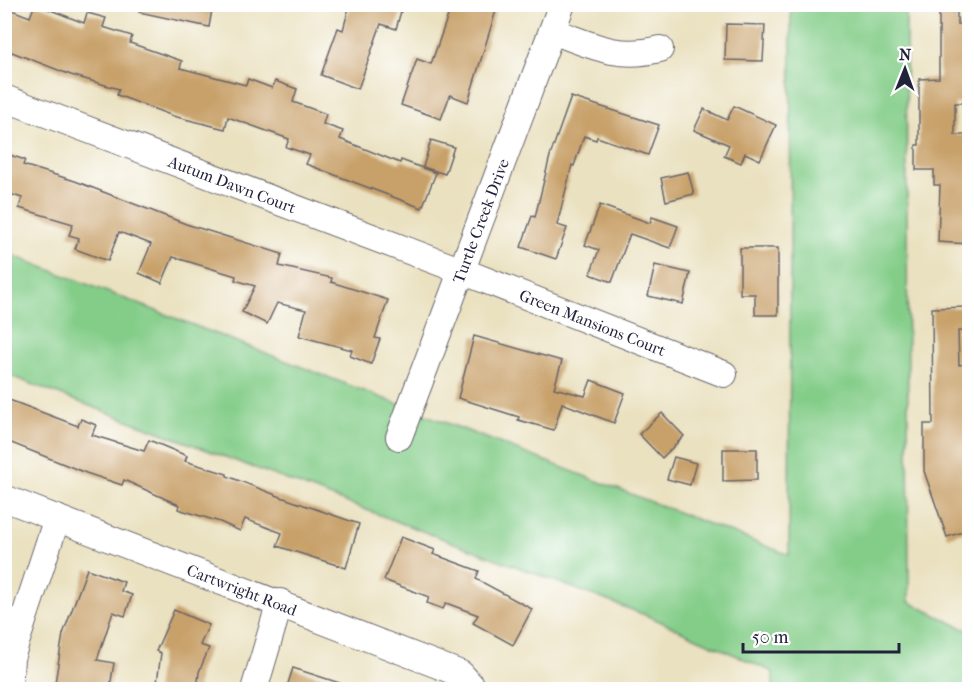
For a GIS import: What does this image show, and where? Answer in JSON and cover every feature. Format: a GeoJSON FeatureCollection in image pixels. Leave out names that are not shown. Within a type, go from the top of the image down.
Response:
{"type":"FeatureCollection","features":[{"type":"Feature","properties":{"kind":"street","name":"Turtle Creek Drive"},"geometry":{"type":"LineString","coordinates":[[399,437],[562,4]]}},
{"type":"Feature","properties":{"kind":"street"},"geometry":{"type":"LineString","coordinates":[[552,31],[613,53],[637,55],[660,50]]}},
{"type":"Feature","properties":{"kind":"street","name":"Autum Dawn Court"},"geometry":{"type":"LineString","coordinates":[[4,98],[462,271]]}},
{"type":"Feature","properties":{"kind":"street","name":"Green Mansions Court"},"geometry":{"type":"LineString","coordinates":[[462,271],[724,374]]}},
{"type":"Feature","properties":{"kind":"street","name":"Cartwright Road"},"geometry":{"type":"LineString","coordinates":[[4,498],[280,602],[461,674],[475,690]]}},
{"type":"Feature","properties":{"kind":"street"},"geometry":{"type":"LineString","coordinates":[[9,690],[11,658],[57,518]]}},
{"type":"Feature","properties":{"kind":"street"},"geometry":{"type":"LineString","coordinates":[[255,690],[280,602]]}},
{"type":"Feature","properties":{"kind":"green space"},"geometry":{"type":"Polygon","coordinates":[[[791,5],[906,5],[909,602],[969,631],[969,689],[773,689],[773,672],[648,616],[5,374],[4,252],[789,555],[791,5]]]}},
{"type":"Feature","properties":{"kind":"building"},"geometry":{"type":"Polygon","coordinates":[[[35,4],[84,23],[87,13],[106,18],[103,27],[132,36],[130,43],[182,61],[180,68],[246,85],[248,79],[272,88],[275,81],[297,89],[293,102],[326,114],[323,124],[343,131],[340,139],[400,163],[401,160],[436,173],[422,208],[306,164],[310,155],[286,147],[289,139],[228,117],[225,129],[173,116],[117,95],[119,89],[71,75],[4,49],[4,7],[30,17],[35,4]]]}},
{"type":"Feature","properties":{"kind":"building"},"geometry":{"type":"Polygon","coordinates":[[[140,4],[213,4],[209,27],[139,12],[140,4]]]}},
{"type":"Feature","properties":{"kind":"building"},"geometry":{"type":"Polygon","coordinates":[[[350,4],[403,4],[396,29],[381,24],[358,89],[321,75],[338,28],[343,30],[350,4]]]}},
{"type":"Feature","properties":{"kind":"building"},"geometry":{"type":"Polygon","coordinates":[[[452,4],[498,4],[468,102],[450,95],[441,119],[401,105],[417,59],[431,64],[452,4]]]}},
{"type":"Feature","properties":{"kind":"building"},"geometry":{"type":"Polygon","coordinates":[[[939,4],[957,4],[957,24],[965,24],[965,43],[969,43],[969,103],[955,103],[955,135],[969,135],[969,244],[938,242],[940,185],[934,185],[934,170],[916,170],[916,145],[919,145],[919,79],[939,78],[939,4]]]}},
{"type":"Feature","properties":{"kind":"building"},"geometry":{"type":"Polygon","coordinates":[[[726,24],[765,25],[763,61],[725,60],[726,24]]]}},
{"type":"Feature","properties":{"kind":"building"},"geometry":{"type":"Polygon","coordinates":[[[571,97],[659,125],[648,155],[597,137],[596,140],[584,136],[574,166],[572,165],[557,225],[567,228],[556,259],[521,247],[532,216],[535,217],[550,156],[571,97]]]}},
{"type":"Feature","properties":{"kind":"building"},"geometry":{"type":"Polygon","coordinates":[[[734,106],[776,125],[760,160],[745,153],[741,163],[724,156],[729,145],[694,130],[704,109],[727,120],[734,106]]]}},
{"type":"Feature","properties":{"kind":"building"},"geometry":{"type":"Polygon","coordinates":[[[431,140],[454,147],[445,174],[423,167],[431,140]]]}},
{"type":"Feature","properties":{"kind":"building"},"geometry":{"type":"Polygon","coordinates":[[[4,153],[25,160],[23,165],[75,181],[186,224],[282,254],[279,266],[332,278],[331,282],[388,300],[375,338],[380,339],[371,364],[350,356],[352,350],[299,336],[306,310],[277,303],[267,324],[242,312],[255,286],[235,280],[236,276],[173,257],[162,283],[139,273],[151,244],[119,232],[108,261],[75,249],[79,238],[69,235],[73,224],[19,208],[22,198],[4,192],[4,153]]]}},
{"type":"Feature","properties":{"kind":"building"},"geometry":{"type":"Polygon","coordinates":[[[688,172],[694,194],[666,201],[661,178],[688,172]]]}},
{"type":"Feature","properties":{"kind":"building"},"geometry":{"type":"Polygon","coordinates":[[[600,205],[650,223],[652,217],[678,226],[670,248],[630,234],[612,282],[590,274],[599,250],[585,245],[600,205]]]}},
{"type":"Feature","properties":{"kind":"building"},"geometry":{"type":"Polygon","coordinates":[[[740,248],[778,248],[778,315],[755,315],[755,294],[740,294],[740,248]]]}},
{"type":"Feature","properties":{"kind":"building"},"geometry":{"type":"Polygon","coordinates":[[[655,265],[690,273],[683,304],[648,296],[655,265]]]}},
{"type":"Feature","properties":{"kind":"building"},"geometry":{"type":"Polygon","coordinates":[[[969,307],[969,331],[958,331],[959,365],[969,364],[969,414],[967,414],[969,530],[947,537],[924,471],[924,424],[933,424],[932,308],[969,307]]]}},
{"type":"Feature","properties":{"kind":"building"},"geometry":{"type":"Polygon","coordinates":[[[474,336],[562,361],[554,388],[585,396],[591,380],[625,393],[614,423],[562,403],[554,430],[518,420],[519,417],[458,398],[474,336]]]}},
{"type":"Feature","properties":{"kind":"building"},"geometry":{"type":"Polygon","coordinates":[[[4,398],[78,426],[81,419],[96,425],[92,435],[144,451],[149,440],[187,456],[185,461],[227,474],[227,476],[281,497],[359,524],[346,568],[277,546],[282,533],[245,519],[240,531],[178,509],[179,505],[124,480],[122,485],[86,473],[4,440],[4,398]]]}},
{"type":"Feature","properties":{"kind":"building"},"geometry":{"type":"Polygon","coordinates":[[[662,413],[684,436],[662,458],[639,434],[662,413]]]}},
{"type":"Feature","properties":{"kind":"building"},"geometry":{"type":"Polygon","coordinates":[[[723,449],[757,449],[757,480],[723,481],[723,449]]]}},
{"type":"Feature","properties":{"kind":"building"},"geometry":{"type":"Polygon","coordinates":[[[674,457],[696,463],[690,485],[667,479],[674,457]]]}},
{"type":"Feature","properties":{"kind":"building"},"geometry":{"type":"Polygon","coordinates":[[[401,537],[435,550],[433,554],[479,571],[476,579],[532,609],[513,645],[473,623],[478,615],[446,603],[443,609],[427,603],[429,597],[384,580],[401,537]]]}},
{"type":"Feature","properties":{"kind":"building"},"geometry":{"type":"Polygon","coordinates":[[[87,569],[124,582],[121,591],[132,595],[125,616],[113,612],[97,660],[114,663],[110,687],[95,685],[95,689],[55,683],[63,634],[87,569]]]}},
{"type":"Feature","properties":{"kind":"building"},"geometry":{"type":"Polygon","coordinates":[[[174,610],[209,625],[200,645],[209,648],[199,672],[197,690],[156,690],[161,653],[156,651],[174,610]]]}},
{"type":"Feature","properties":{"kind":"building"},"geometry":{"type":"Polygon","coordinates":[[[293,668],[349,686],[348,690],[286,690],[293,668]]]}}]}
